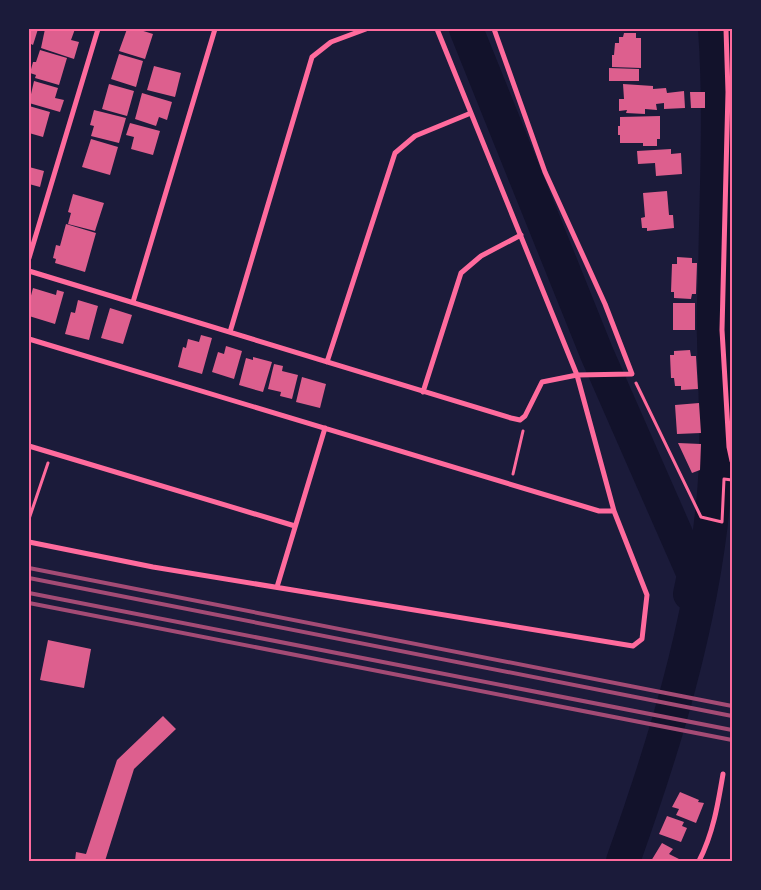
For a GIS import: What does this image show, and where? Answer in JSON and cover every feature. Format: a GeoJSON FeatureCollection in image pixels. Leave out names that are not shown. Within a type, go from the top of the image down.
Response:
{"type":"FeatureCollection","features":[{"type":"Feature","properties":{"kind":"street"},"geometry":{"type":"LineString","coordinates":[[29,258],[98,29]]}},
{"type":"Feature","properties":{"kind":"street"},"geometry":{"type":"LineString","coordinates":[[133,302],[215,29]]}},
{"type":"Feature","properties":{"kind":"street"},"geometry":{"type":"LineString","coordinates":[[230,332],[312,58],[331,42],[366,29]]}},
{"type":"Feature","properties":{"kind":"street"},"geometry":{"type":"LineString","coordinates":[[29,542],[154,567],[633,646],[642,639],[647,595],[614,511],[577,375],[438,29]]}},
{"type":"Feature","properties":{"kind":"street"},"geometry":{"type":"LineString","coordinates":[[29,270],[520,420],[526,416],[542,382],[577,375],[632,374],[605,304],[545,172],[494,29]]}},
{"type":"Feature","properties":{"kind":"street"},"geometry":{"type":"LineString","coordinates":[[726,29],[728,92],[722,330],[729,447],[732,461]]}},
{"type":"Feature","properties":{"kind":"street"},"geometry":{"type":"LineString","coordinates":[[327,362],[395,153],[415,136],[471,113]]}},
{"type":"Feature","properties":{"kind":"street"},"geometry":{"type":"LineString","coordinates":[[424,392],[461,273],[481,256],[521,235]]}},
{"type":"Feature","properties":{"kind":"street"},"geometry":{"type":"LineString","coordinates":[[29,340],[599,511],[614,511]]}},
{"type":"Feature","properties":{"kind":"street"},"geometry":{"type":"LineString","coordinates":[[277,587],[325,428]]}},
{"type":"Feature","properties":{"kind":"street"},"geometry":{"type":"LineString","coordinates":[[29,446],[296,526]]}},
{"type":"Feature","properties":{"kind":"street"},"geometry":{"type":"LineString","coordinates":[[699,861],[704,852],[716,813],[723,774]]}},
{"type":"Feature","properties":{"kind":"path"},"geometry":{"type":"LineString","coordinates":[[632,374],[700,517],[722,522],[724,479],[732,480]]}},
{"type":"Feature","properties":{"kind":"path"},"geometry":{"type":"LineString","coordinates":[[510,484],[524,429],[520,420]]}},
{"type":"Feature","properties":{"kind":"path"},"geometry":{"type":"LineString","coordinates":[[29,519],[52,453]]}},
{"type":"Feature","properties":{"kind":"building"},"geometry":{"type":"Polygon","coordinates":[[[29,29],[38,29],[33,45],[29,43],[29,29]]]}},
{"type":"Feature","properties":{"kind":"building"},"geometry":{"type":"Polygon","coordinates":[[[45,29],[75,29],[71,40],[79,42],[74,59],[41,48],[45,29]]]}},
{"type":"Feature","properties":{"kind":"building"},"geometry":{"type":"Polygon","coordinates":[[[127,29],[137,29],[153,34],[145,59],[119,51],[127,29]]]}},
{"type":"Feature","properties":{"kind":"building"},"geometry":{"type":"Polygon","coordinates":[[[624,33],[636,33],[636,38],[641,38],[641,68],[612,67],[615,43],[619,43],[619,37],[623,37],[624,33]]]}},
{"type":"Feature","properties":{"kind":"building"},"geometry":{"type":"Polygon","coordinates":[[[40,50],[67,58],[59,85],[35,78],[36,75],[30,73],[33,62],[36,62],[40,50]]]}},
{"type":"Feature","properties":{"kind":"building"},"geometry":{"type":"Polygon","coordinates":[[[119,54],[143,61],[136,87],[111,79],[119,54]]]}},
{"type":"Feature","properties":{"kind":"building"},"geometry":{"type":"Polygon","coordinates":[[[154,66],[181,73],[175,97],[147,90],[154,66]]]}},
{"type":"Feature","properties":{"kind":"building"},"geometry":{"type":"Polygon","coordinates":[[[609,68],[639,69],[639,81],[609,81],[609,68]]]}},
{"type":"Feature","properties":{"kind":"building"},"geometry":{"type":"Polygon","coordinates":[[[34,81],[58,88],[55,98],[64,100],[60,112],[29,103],[34,81]]]}},
{"type":"Feature","properties":{"kind":"building"},"geometry":{"type":"Polygon","coordinates":[[[109,84],[134,91],[127,116],[102,109],[109,84]]]}},
{"type":"Feature","properties":{"kind":"building"},"geometry":{"type":"Polygon","coordinates":[[[623,84],[653,86],[653,89],[666,88],[667,93],[684,91],[685,108],[664,109],[664,103],[656,104],[657,110],[645,109],[645,114],[626,113],[627,110],[619,111],[619,99],[624,99],[623,84]]]}},
{"type":"Feature","properties":{"kind":"building"},"geometry":{"type":"Polygon","coordinates":[[[690,92],[705,92],[705,108],[691,108],[690,92]]]}},
{"type":"Feature","properties":{"kind":"building"},"geometry":{"type":"Polygon","coordinates":[[[142,93],[172,102],[167,120],[159,117],[156,126],[135,119],[142,93]]]}},
{"type":"Feature","properties":{"kind":"building"},"geometry":{"type":"Polygon","coordinates":[[[29,106],[50,112],[43,137],[29,133],[29,106]]]}},
{"type":"Feature","properties":{"kind":"building"},"geometry":{"type":"Polygon","coordinates":[[[94,110],[126,118],[119,143],[91,136],[94,126],[90,125],[94,110]]]}},
{"type":"Feature","properties":{"kind":"building"},"geometry":{"type":"Polygon","coordinates":[[[660,116],[660,139],[657,139],[657,146],[643,146],[643,143],[620,143],[618,126],[620,126],[620,117],[660,116]]]}},
{"type":"Feature","properties":{"kind":"building"},"geometry":{"type":"Polygon","coordinates":[[[130,123],[160,131],[153,155],[131,149],[134,137],[126,135],[130,123]]]}},
{"type":"Feature","properties":{"kind":"building"},"geometry":{"type":"Polygon","coordinates":[[[91,139],[118,147],[110,175],[82,167],[91,139]]]}},
{"type":"Feature","properties":{"kind":"building"},"geometry":{"type":"Polygon","coordinates":[[[671,149],[671,154],[681,153],[682,174],[656,176],[655,163],[638,164],[637,151],[671,149]]]}},
{"type":"Feature","properties":{"kind":"building"},"geometry":{"type":"Polygon","coordinates":[[[29,167],[44,171],[40,187],[29,184],[29,167]]]}},
{"type":"Feature","properties":{"kind":"building"},"geometry":{"type":"Polygon","coordinates":[[[667,191],[669,215],[673,215],[674,228],[647,231],[647,228],[642,228],[641,218],[645,217],[643,193],[667,191]]]}},
{"type":"Feature","properties":{"kind":"building"},"geometry":{"type":"Polygon","coordinates":[[[73,194],[104,203],[95,231],[68,224],[71,213],[68,212],[73,194]]]}},
{"type":"Feature","properties":{"kind":"building"},"geometry":{"type":"Polygon","coordinates":[[[66,224],[96,233],[85,272],[55,263],[56,259],[53,258],[56,245],[60,246],[66,224]]]}},
{"type":"Feature","properties":{"kind":"building"},"geometry":{"type":"Polygon","coordinates":[[[677,257],[692,258],[692,263],[697,263],[696,294],[692,294],[691,299],[674,298],[674,292],[671,292],[672,264],[677,264],[677,257]]]}},
{"type":"Feature","properties":{"kind":"building"},"geometry":{"type":"Polygon","coordinates":[[[33,288],[56,295],[57,290],[64,292],[55,324],[29,316],[29,303],[33,288]]]}},
{"type":"Feature","properties":{"kind":"building"},"geometry":{"type":"Polygon","coordinates":[[[78,300],[98,306],[89,340],[65,334],[71,312],[75,313],[78,300]]]}},
{"type":"Feature","properties":{"kind":"building"},"geometry":{"type":"Polygon","coordinates":[[[673,303],[695,303],[695,330],[673,330],[673,303]]]}},
{"type":"Feature","properties":{"kind":"building"},"geometry":{"type":"Polygon","coordinates":[[[110,308],[132,315],[123,344],[101,338],[110,308]]]}},
{"type":"Feature","properties":{"kind":"building"},"geometry":{"type":"Polygon","coordinates":[[[201,335],[212,338],[202,374],[178,367],[183,347],[186,348],[188,339],[199,342],[201,335]]]}},
{"type":"Feature","properties":{"kind":"building"},"geometry":{"type":"Polygon","coordinates":[[[226,346],[242,351],[234,379],[212,372],[218,352],[224,354],[226,346]]]}},
{"type":"Feature","properties":{"kind":"building"},"geometry":{"type":"Polygon","coordinates":[[[690,350],[691,356],[696,356],[698,389],[681,390],[681,386],[675,386],[674,378],[671,378],[670,355],[674,355],[674,351],[690,350]]]}},
{"type":"Feature","properties":{"kind":"building"},"geometry":{"type":"Polygon","coordinates":[[[253,357],[272,362],[263,392],[239,385],[246,358],[253,360],[253,357]]]}},
{"type":"Feature","properties":{"kind":"building"},"geometry":{"type":"Polygon","coordinates":[[[274,364],[283,366],[282,371],[298,375],[292,399],[280,396],[281,392],[268,389],[274,364]]]}},
{"type":"Feature","properties":{"kind":"building"},"geometry":{"type":"Polygon","coordinates":[[[302,377],[326,384],[320,408],[296,402],[302,377]]]}},
{"type":"Feature","properties":{"kind":"building"},"geometry":{"type":"Polygon","coordinates":[[[699,403],[701,433],[677,434],[675,405],[699,403]]]}},
{"type":"Feature","properties":{"kind":"building"},"geometry":{"type":"Polygon","coordinates":[[[678,443],[701,444],[700,470],[692,473],[678,443]]]}},
{"type":"Feature","properties":{"kind":"building"},"geometry":{"type":"Polygon","coordinates":[[[48,640],[91,649],[84,688],[40,680],[48,640]]]}},
{"type":"Feature","properties":{"kind":"building"},"geometry":{"type":"Polygon","coordinates":[[[163,716],[176,729],[134,769],[105,861],[75,861],[76,852],[86,854],[117,760],[163,716]]]}},
{"type":"Feature","properties":{"kind":"building"},"geometry":{"type":"Polygon","coordinates":[[[680,792],[699,800],[698,802],[704,803],[696,823],[676,815],[679,809],[672,807],[680,792]]]}},
{"type":"Feature","properties":{"kind":"building"},"geometry":{"type":"Polygon","coordinates":[[[667,816],[684,822],[682,826],[687,828],[681,842],[659,834],[667,816]]]}},
{"type":"Feature","properties":{"kind":"building"},"geometry":{"type":"Polygon","coordinates":[[[662,843],[673,849],[669,854],[679,859],[678,861],[651,861],[662,843]]]}},
{"type":"Feature","properties":{"kind":"waterway"},"geometry":{"type":"LineString","coordinates":[[466,29],[597,354],[694,575],[690,594]]}},
{"type":"Feature","properties":{"kind":"waterway"},"geometry":{"type":"LineString","coordinates":[[623,861],[653,774],[679,686],[700,596],[713,504],[716,442],[714,316],[718,123],[715,29]]}},
{"type":"Feature","properties":{"kind":"railway"},"geometry":{"type":"LineString","coordinates":[[29,568],[732,706]]}},
{"type":"Feature","properties":{"kind":"railway"},"geometry":{"type":"LineString","coordinates":[[29,578],[732,716]]}},
{"type":"Feature","properties":{"kind":"railway"},"geometry":{"type":"LineString","coordinates":[[29,593],[732,730]]}},
{"type":"Feature","properties":{"kind":"railway"},"geometry":{"type":"LineString","coordinates":[[29,603],[732,740]]}}]}
